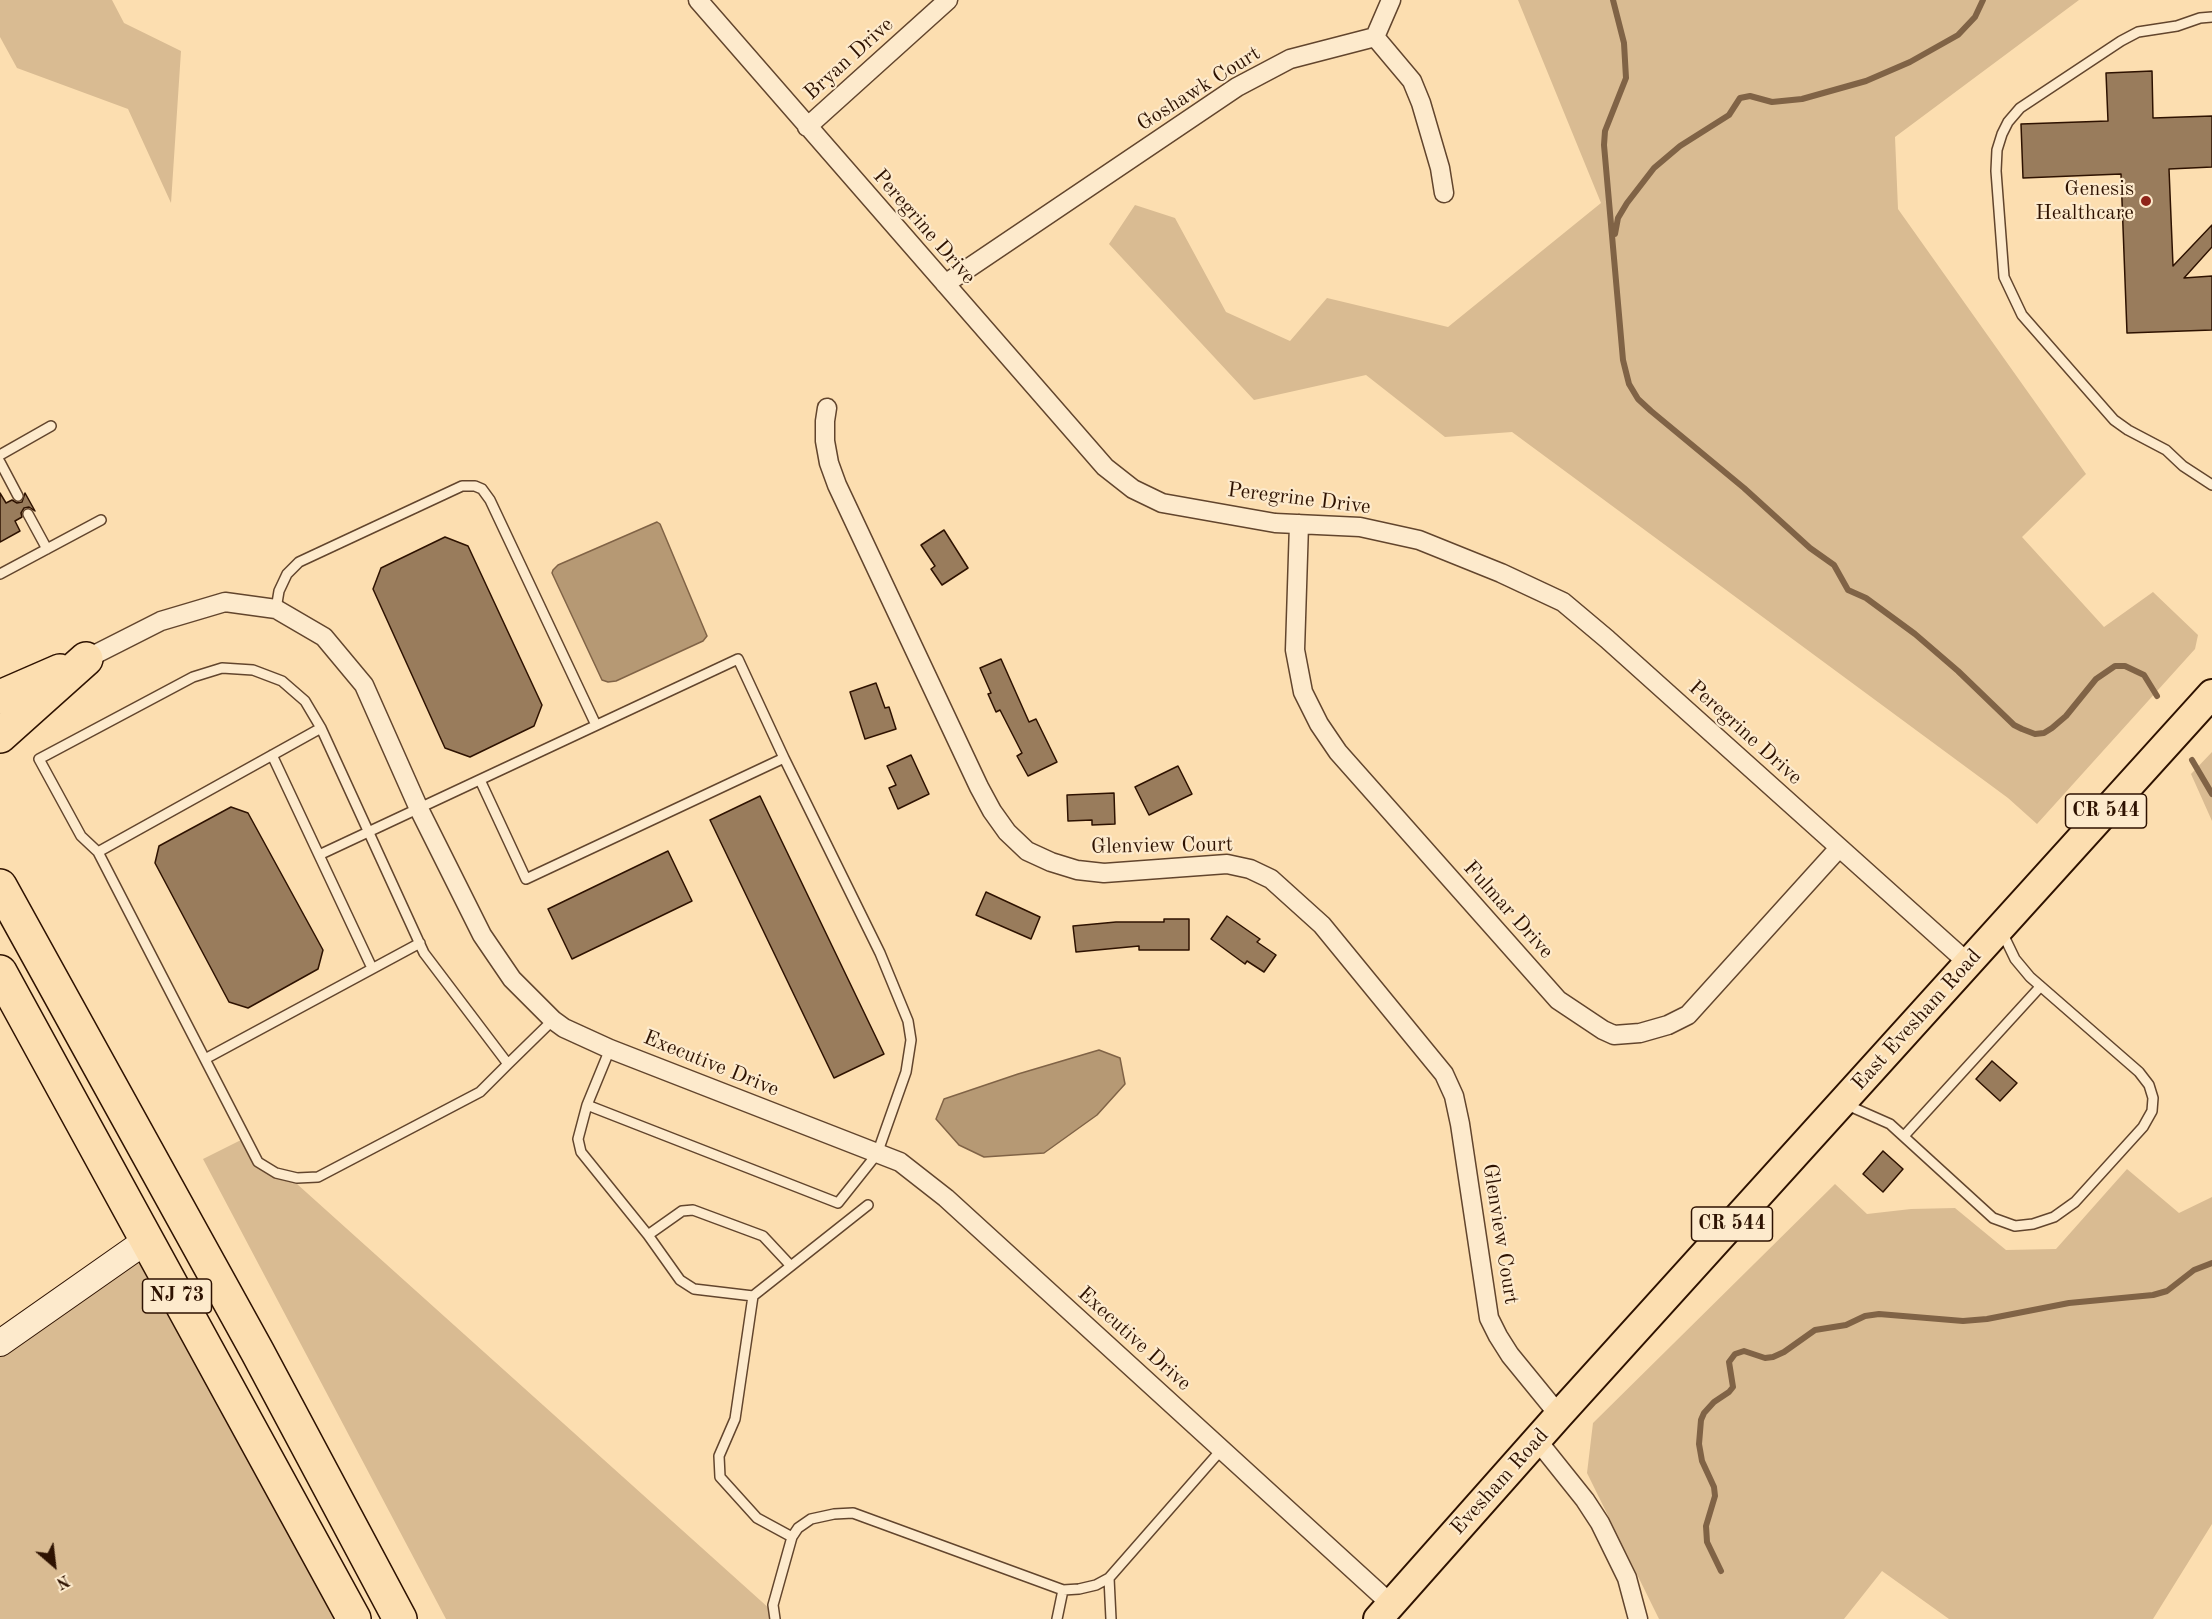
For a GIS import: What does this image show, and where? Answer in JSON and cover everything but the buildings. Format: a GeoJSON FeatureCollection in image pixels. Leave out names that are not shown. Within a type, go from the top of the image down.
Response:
{"type":"FeatureCollection","features":[{"type":"Feature","properties":{"kind":"highway"},"geometry":{"type":"LineString","coordinates":[[0,697],[86,659]]}},
{"type":"Feature","properties":{"kind":"highway"},"geometry":{"type":"LineString","coordinates":[[0,736],[86,659]]}},
{"type":"Feature","properties":{"kind":"highway","name":"NJ 73"},"geometry":{"type":"LineString","coordinates":[[0,886],[400,1619]]}},
{"type":"Feature","properties":{"kind":"highway","name":"NJ 73"},"geometry":{"type":"LineString","coordinates":[[0,972],[354,1619]]}},
{"type":"Feature","properties":{"kind":"highway"},"geometry":{"type":"LineString","coordinates":[[147,1240],[171,1237],[182,1240],[216,1280]]}},
{"type":"Feature","properties":{"kind":"main road","name":"East Evesham Road"},"geometry":{"type":"LineString","coordinates":[[1622,1346],[2212,694]]}},
{"type":"Feature","properties":{"kind":"main road","name":"Evesham Road"},"geometry":{"type":"LineString","coordinates":[[1385,1612],[1622,1346]]}},
{"type":"Feature","properties":{"kind":"street","name":"Peregrine Drive"},"geometry":{"type":"LineString","coordinates":[[698,0],[1105,467],[1133,489],[1162,502],[1275,523],[1360,527],[1419,540],[1501,573],[1563,602],[1968,963]]}},
{"type":"Feature","properties":{"kind":"street","name":"Bryan Drive"},"geometry":{"type":"LineString","coordinates":[[807,127],[948,0]]}},
{"type":"Feature","properties":{"kind":"street"},"geometry":{"type":"LineString","coordinates":[[1391,0],[1375,37],[1412,81],[1440,168],[1444,193]]}},
{"type":"Feature","properties":{"kind":"street","name":"Goshawk Court"},"geometry":{"type":"LineString","coordinates":[[945,284],[1237,87],[1290,58],[1375,37]]}},
{"type":"Feature","properties":{"kind":"street","name":"Glenview Court"},"geometry":{"type":"LineString","coordinates":[[827,408],[825,441],[829,464],[837,485],[979,787],[1007,832],[1027,851],[1077,870],[1104,873],[1227,864],[1250,869],[1271,879],[1322,925],[1444,1074],[1454,1096],[1460,1124],[1489,1318],[1510,1355],[1559,1415]]}},
{"type":"Feature","properties":{"kind":"street","name":"Fulmar Drive"},"geometry":{"type":"LineString","coordinates":[[1299,524],[1295,650],[1302,692],[1318,724],[1338,752],[1558,1000],[1603,1030],[1614,1035],[1640,1033],[1668,1026],[1688,1015],[1839,848]]}},
{"type":"Feature","properties":{"kind":"street","name":"Executive Drive"},"geometry":{"type":"LineString","coordinates":[[86,659],[161,621],[225,602],[276,609],[324,637],[364,685],[419,809],[482,935],[512,979],[553,1020],[564,1029],[610,1049],[900,1162],[946,1198],[1222,1449],[1385,1612]]}},
{"type":"Feature","properties":{"kind":"street"},"geometry":{"type":"LineString","coordinates":[[0,1343],[147,1240]]}},
{"type":"Feature","properties":{"kind":"street"},"geometry":{"type":"LineString","coordinates":[[1537,1440],[1585,1500],[1600,1523],[1628,1578],[1638,1619]]}},
{"type":"Feature","properties":{"kind":"lane"},"geometry":{"type":"LineString","coordinates":[[2212,17],[2139,32],[2121,41],[2020,108],[2008,122],[2002,134],[1997,150],[1996,171],[2004,277],[2022,315],[2114,420],[2166,450],[2183,466],[2212,485]]}},
{"type":"Feature","properties":{"kind":"lane"},"geometry":{"type":"LineString","coordinates":[[0,455],[51,426]]}},
{"type":"Feature","properties":{"kind":"lane"},"geometry":{"type":"LineString","coordinates":[[0,462],[18,496]]}},
{"type":"Feature","properties":{"kind":"lane"},"geometry":{"type":"LineString","coordinates":[[276,609],[279,591],[286,574],[299,562],[462,486],[475,486],[482,489],[490,500],[596,725]]}},
{"type":"Feature","properties":{"kind":"lane"},"geometry":{"type":"LineString","coordinates":[[28,514],[47,549]]}},
{"type":"Feature","properties":{"kind":"lane"},"geometry":{"type":"LineString","coordinates":[[0,574],[101,520]]}},
{"type":"Feature","properties":{"kind":"lane"},"geometry":{"type":"LineString","coordinates":[[319,855],[738,658],[784,758],[880,953],[908,1021],[911,1040],[906,1072],[877,1154],[838,1203],[587,1106]]}},
{"type":"Feature","properties":{"kind":"lane"},"geometry":{"type":"LineString","coordinates":[[508,1064],[424,953],[321,728],[305,701],[282,681],[253,670],[222,668],[193,677],[39,759],[81,836],[98,852],[258,1162],[276,1173],[297,1178],[318,1177],[480,1092],[553,1020]]}},
{"type":"Feature","properties":{"kind":"lane"},"geometry":{"type":"LineString","coordinates":[[98,852],[321,728]]}},
{"type":"Feature","properties":{"kind":"lane"},"geometry":{"type":"LineString","coordinates":[[272,755],[372,968]]}},
{"type":"Feature","properties":{"kind":"lane"},"geometry":{"type":"LineString","coordinates":[[480,780],[526,879],[784,758]]}},
{"type":"Feature","properties":{"kind":"lane"},"geometry":{"type":"LineString","coordinates":[[1842,1103],[1890,1124],[1993,1218],[2015,1226],[2033,1224],[2054,1217],[2075,1202],[2144,1127],[2152,1112],[2153,1098],[2149,1084],[2139,1072],[2040,987],[2015,959],[2000,928]]}},
{"type":"Feature","properties":{"kind":"lane"},"geometry":{"type":"LineString","coordinates":[[205,1059],[420,943]]}},
{"type":"Feature","properties":{"kind":"lane"},"geometry":{"type":"LineString","coordinates":[[1904,1136],[2040,987]]}},
{"type":"Feature","properties":{"kind":"lane"},"geometry":{"type":"LineString","coordinates":[[610,1049],[587,1106],[578,1139],[580,1152],[648,1235],[680,1280],[694,1289],[753,1296]]}},
{"type":"Feature","properties":{"kind":"lane"},"geometry":{"type":"LineString","coordinates":[[792,1537],[757,1518],[720,1477],[719,1456],[735,1419],[753,1296],[868,1205]]}},
{"type":"Feature","properties":{"kind":"lane"},"geometry":{"type":"LineString","coordinates":[[648,1235],[682,1211],[693,1209],[763,1236],[791,1266]]}},
{"type":"Feature","properties":{"kind":"lane"},"geometry":{"type":"LineString","coordinates":[[775,1619],[773,1605],[792,1537],[798,1528],[811,1519],[834,1514],[853,1513],[1063,1590],[1096,1585],[1108,1578],[1222,1449]]}},
{"type":"Feature","properties":{"kind":"lane"},"geometry":{"type":"LineString","coordinates":[[1108,1578],[1111,1619]]}},
{"type":"Feature","properties":{"kind":"lane"},"geometry":{"type":"LineString","coordinates":[[1057,1619],[1063,1590]]}},
{"type":"Feature","properties":{"kind":"shaded area"},"geometry":{"type":"Polygon","coordinates":[[[0,0],[112,0],[124,23],[181,51],[171,203],[128,109],[17,68],[0,37],[0,0]]]}},
{"type":"Feature","properties":{"kind":"shaded area"},"geometry":{"type":"Polygon","coordinates":[[[1518,0],[2079,0],[1895,137],[1898,209],[2086,474],[2022,537],[2104,627],[2153,592],[2198,635],[2195,649],[2037,824],[2008,798],[1512,432],[1445,437],[1366,375],[1254,400],[1109,244],[1135,205],[1175,218],[1226,312],[1290,341],[1327,298],[1448,327],[1601,203],[1518,0]]]}},
{"type":"Feature","properties":{"kind":"shaded area"},"geometry":{"type":"Polygon","coordinates":[[[657,522],[660,524],[707,636],[703,641],[616,681],[608,682],[602,680],[552,573],[558,565],[657,522]]]}},
{"type":"Feature","properties":{"kind":"shaded area"},"geometry":{"type":"Polygon","coordinates":[[[2212,752],[2212,821],[2191,774],[2212,752]]]}},
{"type":"Feature","properties":{"kind":"shaded area"},"geometry":{"type":"Polygon","coordinates":[[[1099,1050],[1120,1058],[1125,1084],[1097,1115],[1044,1153],[984,1157],[959,1145],[936,1119],[944,1099],[1099,1050]]]}},
{"type":"Feature","properties":{"kind":"shaded area"},"geometry":{"type":"Polygon","coordinates":[[[245,1138],[258,1162],[287,1175],[781,1619],[446,1619],[203,1159],[245,1138]]]}},
{"type":"Feature","properties":{"kind":"shaded area"},"geometry":{"type":"Polygon","coordinates":[[[2127,1169],[2179,1213],[2212,1197],[2212,1524],[2153,1619],[1949,1619],[1882,1571],[1844,1619],[1659,1619],[1587,1473],[1593,1423],[1835,1184],[1867,1214],[1911,1209],[1955,1208],[2006,1250],[2056,1249],[2127,1169]]]}},
{"type":"Feature","properties":{"kind":"shaded area"},"geometry":{"type":"Polygon","coordinates":[[[147,1240],[337,1619],[0,1619],[0,1343],[147,1240]]]}},
{"type":"Feature","properties":{"kind":"waterway"},"geometry":{"type":"LineString","coordinates":[[1613,0],[1624,43],[1626,78],[1605,131],[1604,145],[1623,360],[1629,384],[1638,399],[1744,488],[1810,548],[1834,565],[1848,590],[1866,598],[1915,634],[1958,671],[2014,725],[2035,734],[2044,733],[2066,716],[2096,679],[2115,666],[2125,666],[2144,675],[2157,696]]}},
{"type":"Feature","properties":{"kind":"waterway"},"geometry":{"type":"LineString","coordinates":[[1615,234],[1618,218],[1654,168],[1680,146],[1729,115],[1740,98],[1750,96],[1772,102],[1802,99],[1866,81],[1910,62],[1958,35],[1975,17],[1983,0]]}},
{"type":"Feature","properties":{"kind":"waterway"},"geometry":{"type":"LineString","coordinates":[[2192,760],[2212,794]]}},
{"type":"Feature","properties":{"kind":"waterway"},"geometry":{"type":"LineString","coordinates":[[1721,1571],[1707,1542],[1706,1526],[1715,1496],[1714,1487],[1702,1461],[1699,1444],[1701,1420],[1704,1413],[1733,1387],[1729,1362],[1735,1354],[1744,1351],[1765,1358],[1773,1357],[1815,1330],[1846,1325],[1865,1316],[1879,1314],[1963,1321],[1987,1319],[2069,1303],[2153,1295],[2167,1291],[2194,1270],[2212,1263]]}},
{"type":"Feature","properties":{"kind":"place","name":"Genesis Healthcare"},"geometry":{"type":"Point","coordinates":[2146,201]}}]}
